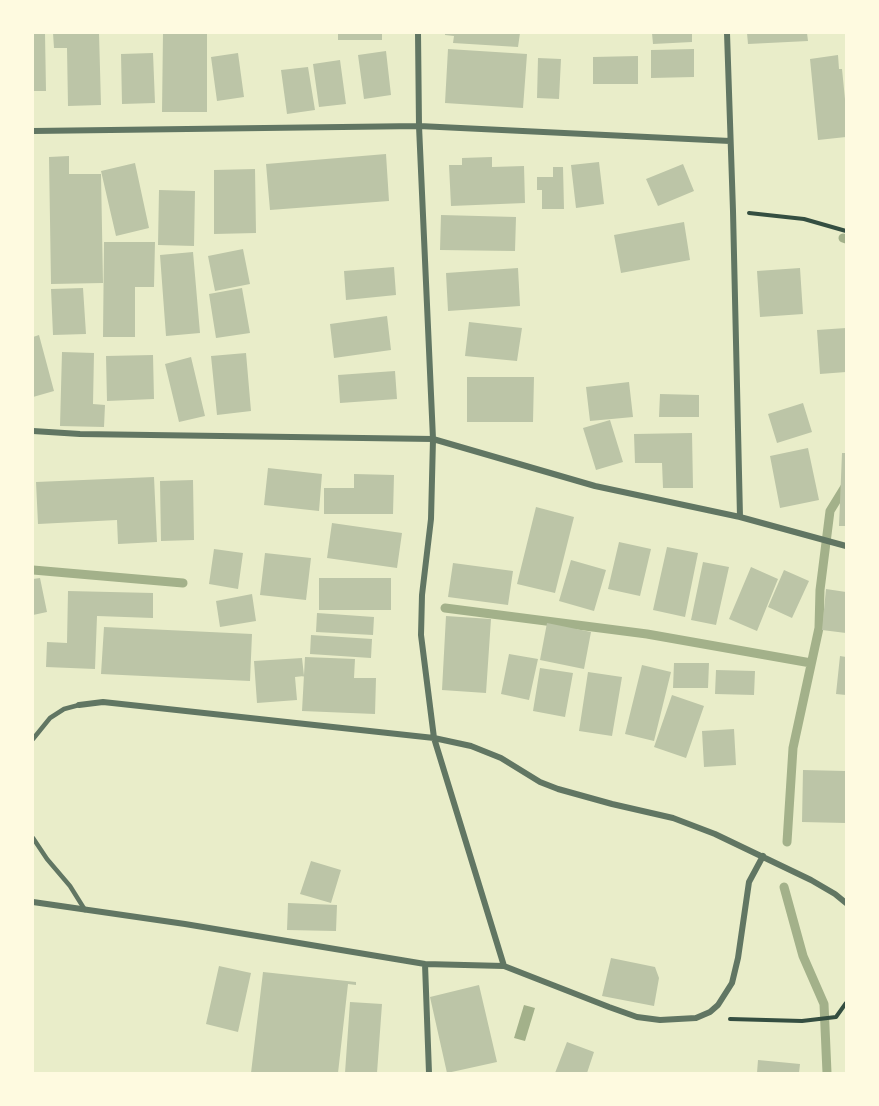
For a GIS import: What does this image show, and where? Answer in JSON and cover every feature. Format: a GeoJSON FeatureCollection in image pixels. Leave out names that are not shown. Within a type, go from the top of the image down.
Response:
{"type":"FeatureCollection","features":[{"type":"Feature","properties":{"kind":"street"},"geometry":{"type":"LineString","coordinates":[[418,33],[419,126],[433,439],[431,519],[422,595],[421,635],[434,738],[504,966]]}},
{"type":"Feature","properties":{"kind":"street"},"geometry":{"type":"LineString","coordinates":[[727,33],[740,517]]}},
{"type":"Feature","properties":{"kind":"street"},"geometry":{"type":"LineString","coordinates":[[33,131],[419,126],[730,141]]}},
{"type":"Feature","properties":{"kind":"street"},"geometry":{"type":"LineString","coordinates":[[33,430],[80,434],[433,439],[595,486],[740,517],[843,546]]}},
{"type":"Feature","properties":{"kind":"street"},"geometry":{"type":"LineString","coordinates":[[80,705],[103,702],[434,738],[471,746],[501,758],[540,782],[565,792],[673,818],[715,834],[811,880],[846,903]]}},
{"type":"Feature","properties":{"kind":"street"},"geometry":{"type":"LineString","coordinates":[[33,902],[185,924],[425,964],[504,966],[637,1017],[660,1020],[696,1018],[710,1012],[718,1005],[732,983],[749,882],[763,856]]}},
{"type":"Feature","properties":{"kind":"street"},"geometry":{"type":"LineString","coordinates":[[425,964],[429,1073]]}},
{"type":"Feature","properties":{"kind":"lane"},"geometry":{"type":"LineString","coordinates":[[33,739],[50,718],[64,709],[80,705]]}},
{"type":"Feature","properties":{"kind":"lane"},"geometry":{"type":"LineString","coordinates":[[33,838],[70,886],[85,910]]}},
{"type":"Feature","properties":{"kind":"path"},"geometry":{"type":"LineString","coordinates":[[733,211],[804,219],[846,231]]}},
{"type":"Feature","properties":{"kind":"path"},"geometry":{"type":"LineString","coordinates":[[696,1018],[802,1021],[836,1017],[846,1003]]}},
{"type":"Feature","properties":{"kind":"shaded area"},"geometry":{"type":"Polygon","coordinates":[[[524,1005],[535,1008],[525,1041],[514,1038],[524,1005]]]}},
{"type":"Feature","properties":{"kind":"building"},"geometry":{"type":"Polygon","coordinates":[[[33,33],[45,33],[46,91],[33,91],[33,33]]]}},
{"type":"Feature","properties":{"kind":"building"},"geometry":{"type":"Polygon","coordinates":[[[53,33],[99,33],[101,105],[68,106],[67,48],[54,48],[53,33]]]}},
{"type":"Feature","properties":{"kind":"building"},"geometry":{"type":"Polygon","coordinates":[[[163,33],[207,33],[207,112],[162,112],[163,33]]]}},
{"type":"Feature","properties":{"kind":"building"},"geometry":{"type":"Polygon","coordinates":[[[338,33],[382,33],[382,40],[338,40],[338,33]]]}},
{"type":"Feature","properties":{"kind":"building"},"geometry":{"type":"Polygon","coordinates":[[[445,33],[520,33],[518,47],[453,43],[454,36],[445,35],[445,33]]]}},
{"type":"Feature","properties":{"kind":"building"},"geometry":{"type":"Polygon","coordinates":[[[652,33],[692,33],[692,42],[653,44],[652,33]]]}},
{"type":"Feature","properties":{"kind":"building"},"geometry":{"type":"Polygon","coordinates":[[[747,33],[807,33],[808,41],[748,44],[747,33]]]}},
{"type":"Feature","properties":{"kind":"building"},"geometry":{"type":"Polygon","coordinates":[[[448,49],[527,54],[523,108],[445,103],[448,49]]]}},
{"type":"Feature","properties":{"kind":"building"},"geometry":{"type":"Polygon","coordinates":[[[694,49],[694,77],[651,78],[651,50],[694,49]]]}},
{"type":"Feature","properties":{"kind":"building"},"geometry":{"type":"Polygon","coordinates":[[[386,51],[391,95],[364,99],[358,55],[386,51]]]}},
{"type":"Feature","properties":{"kind":"building"},"geometry":{"type":"Polygon","coordinates":[[[153,53],[155,103],[122,104],[121,54],[153,53]]]}},
{"type":"Feature","properties":{"kind":"building"},"geometry":{"type":"Polygon","coordinates":[[[238,53],[244,97],[217,101],[211,57],[238,53]]]}},
{"type":"Feature","properties":{"kind":"building"},"geometry":{"type":"Polygon","coordinates":[[[838,55],[839,69],[842,69],[846,109],[846,137],[818,140],[810,59],[838,55]]]}},
{"type":"Feature","properties":{"kind":"building"},"geometry":{"type":"Polygon","coordinates":[[[638,56],[638,84],[593,84],[593,57],[638,56]]]}},
{"type":"Feature","properties":{"kind":"building"},"geometry":{"type":"Polygon","coordinates":[[[538,58],[561,59],[559,99],[537,98],[538,58]]]}},
{"type":"Feature","properties":{"kind":"building"},"geometry":{"type":"Polygon","coordinates":[[[340,60],[346,104],[319,107],[313,64],[340,60]]]}},
{"type":"Feature","properties":{"kind":"building"},"geometry":{"type":"Polygon","coordinates":[[[308,67],[315,110],[287,114],[281,70],[308,67]]]}},
{"type":"Feature","properties":{"kind":"building"},"geometry":{"type":"Polygon","coordinates":[[[386,154],[389,201],[270,210],[266,164],[386,154]]]}},
{"type":"Feature","properties":{"kind":"building"},"geometry":{"type":"Polygon","coordinates":[[[69,156],[69,174],[101,174],[103,283],[51,284],[49,157],[69,156]]]}},
{"type":"Feature","properties":{"kind":"building"},"geometry":{"type":"Polygon","coordinates":[[[492,157],[492,167],[524,166],[525,203],[451,206],[449,165],[462,165],[462,158],[492,157]]]}},
{"type":"Feature","properties":{"kind":"building"},"geometry":{"type":"Polygon","coordinates":[[[599,162],[604,204],[576,208],[571,165],[599,162]]]}},
{"type":"Feature","properties":{"kind":"building"},"geometry":{"type":"Polygon","coordinates":[[[135,163],[149,228],[116,236],[101,171],[135,163]]]}},
{"type":"Feature","properties":{"kind":"building"},"geometry":{"type":"Polygon","coordinates":[[[683,164],[694,191],[658,206],[646,179],[683,164]]]}},
{"type":"Feature","properties":{"kind":"building"},"geometry":{"type":"Polygon","coordinates":[[[553,167],[563,167],[564,209],[542,209],[542,190],[537,190],[537,177],[553,177],[553,167]]]}},
{"type":"Feature","properties":{"kind":"building"},"geometry":{"type":"Polygon","coordinates":[[[255,169],[256,233],[214,234],[214,170],[255,169]]]}},
{"type":"Feature","properties":{"kind":"building"},"geometry":{"type":"Polygon","coordinates":[[[159,190],[195,191],[194,246],[158,245],[159,190]]]}},
{"type":"Feature","properties":{"kind":"building"},"geometry":{"type":"Polygon","coordinates":[[[441,215],[516,217],[515,251],[440,250],[441,215]]]}},
{"type":"Feature","properties":{"kind":"building"},"geometry":{"type":"Polygon","coordinates":[[[684,222],[690,260],[621,273],[614,235],[684,222]]]}},
{"type":"Feature","properties":{"kind":"building"},"geometry":{"type":"Polygon","coordinates":[[[104,242],[155,242],[154,287],[135,287],[135,337],[103,337],[104,242]]]}},
{"type":"Feature","properties":{"kind":"building"},"geometry":{"type":"Polygon","coordinates":[[[243,249],[250,284],[215,291],[208,256],[243,249]]]}},
{"type":"Feature","properties":{"kind":"building"},"geometry":{"type":"Polygon","coordinates":[[[193,252],[200,333],[166,336],[160,255],[193,252]]]}},
{"type":"Feature","properties":{"kind":"building"},"geometry":{"type":"Polygon","coordinates":[[[394,267],[396,295],[346,300],[344,271],[394,267]]]}},
{"type":"Feature","properties":{"kind":"building"},"geometry":{"type":"Polygon","coordinates":[[[518,268],[520,306],[448,311],[446,273],[518,268]]]}},
{"type":"Feature","properties":{"kind":"building"},"geometry":{"type":"Polygon","coordinates":[[[800,268],[803,314],[760,317],[757,271],[800,268]]]}},
{"type":"Feature","properties":{"kind":"building"},"geometry":{"type":"Polygon","coordinates":[[[83,288],[86,334],[53,335],[51,289],[83,288]]]}},
{"type":"Feature","properties":{"kind":"building"},"geometry":{"type":"Polygon","coordinates":[[[242,288],[250,333],[216,338],[209,294],[242,288]]]}},
{"type":"Feature","properties":{"kind":"building"},"geometry":{"type":"Polygon","coordinates":[[[387,316],[391,350],[334,358],[330,324],[387,316]]]}},
{"type":"Feature","properties":{"kind":"building"},"geometry":{"type":"Polygon","coordinates":[[[469,322],[522,328],[517,361],[465,356],[469,322]]]}},
{"type":"Feature","properties":{"kind":"building"},"geometry":{"type":"Polygon","coordinates":[[[846,328],[846,372],[820,374],[817,330],[846,328]]]}},
{"type":"Feature","properties":{"kind":"building"},"geometry":{"type":"Polygon","coordinates":[[[39,335],[54,391],[33,397],[33,337],[39,335]]]}},
{"type":"Feature","properties":{"kind":"building"},"geometry":{"type":"Polygon","coordinates":[[[62,352],[94,353],[93,404],[105,405],[104,427],[60,426],[62,352]]]}},
{"type":"Feature","properties":{"kind":"building"},"geometry":{"type":"Polygon","coordinates":[[[246,353],[251,411],[217,415],[211,356],[246,353]]]}},
{"type":"Feature","properties":{"kind":"building"},"geometry":{"type":"Polygon","coordinates":[[[153,355],[154,399],[107,401],[106,356],[153,355]]]}},
{"type":"Feature","properties":{"kind":"building"},"geometry":{"type":"Polygon","coordinates":[[[191,357],[205,416],[179,422],[165,364],[191,357]]]}},
{"type":"Feature","properties":{"kind":"building"},"geometry":{"type":"Polygon","coordinates":[[[395,371],[397,399],[340,403],[338,375],[395,371]]]}},
{"type":"Feature","properties":{"kind":"building"},"geometry":{"type":"Polygon","coordinates":[[[467,377],[534,377],[533,422],[467,422],[467,377]]]}},
{"type":"Feature","properties":{"kind":"building"},"geometry":{"type":"Polygon","coordinates":[[[629,382],[633,417],[590,421],[586,387],[629,382]]]}},
{"type":"Feature","properties":{"kind":"building"},"geometry":{"type":"Polygon","coordinates":[[[660,394],[699,395],[699,417],[659,417],[660,394]]]}},
{"type":"Feature","properties":{"kind":"building"},"geometry":{"type":"Polygon","coordinates":[[[803,403],[812,432],[777,443],[768,414],[803,403]]]}},
{"type":"Feature","properties":{"kind":"building"},"geometry":{"type":"Polygon","coordinates":[[[610,420],[623,462],[596,470],[583,428],[610,420]]]}},
{"type":"Feature","properties":{"kind":"building"},"geometry":{"type":"Polygon","coordinates":[[[692,433],[693,488],[663,488],[662,463],[635,463],[634,434],[692,433]]]}},
{"type":"Feature","properties":{"kind":"building"},"geometry":{"type":"Polygon","coordinates":[[[808,448],[819,500],[780,508],[770,456],[808,448]]]}},
{"type":"Feature","properties":{"kind":"building"},"geometry":{"type":"Polygon","coordinates":[[[842,453],[846,453],[846,526],[839,526],[842,453]]]}},
{"type":"Feature","properties":{"kind":"building"},"geometry":{"type":"Polygon","coordinates":[[[268,468],[322,474],[319,511],[264,505],[268,468]]]}},
{"type":"Feature","properties":{"kind":"building"},"geometry":{"type":"Polygon","coordinates":[[[354,474],[394,475],[393,514],[324,514],[324,488],[354,488],[354,474]]]}},
{"type":"Feature","properties":{"kind":"building"},"geometry":{"type":"Polygon","coordinates":[[[154,477],[157,542],[118,544],[117,520],[38,524],[36,482],[154,477]]]}},
{"type":"Feature","properties":{"kind":"building"},"geometry":{"type":"Polygon","coordinates":[[[193,480],[194,540],[161,541],[160,481],[193,480]]]}},
{"type":"Feature","properties":{"kind":"building"},"geometry":{"type":"Polygon","coordinates":[[[536,507],[574,517],[555,593],[517,584],[536,507]]]}},
{"type":"Feature","properties":{"kind":"building"},"geometry":{"type":"Polygon","coordinates":[[[332,523],[402,533],[397,568],[327,558],[332,523]]]}},
{"type":"Feature","properties":{"kind":"building"},"geometry":{"type":"Polygon","coordinates":[[[619,542],[651,549],[640,596],[608,589],[619,542]]]}},
{"type":"Feature","properties":{"kind":"building"},"geometry":{"type":"Polygon","coordinates":[[[667,547],[698,553],[685,617],[653,610],[667,547]]]}},
{"type":"Feature","properties":{"kind":"building"},"geometry":{"type":"Polygon","coordinates":[[[214,549],[243,553],[238,589],[209,584],[214,549]]]}},
{"type":"Feature","properties":{"kind":"building"},"geometry":{"type":"Polygon","coordinates":[[[265,553],[311,558],[306,600],[260,595],[265,553]]]}},
{"type":"Feature","properties":{"kind":"building"},"geometry":{"type":"Polygon","coordinates":[[[571,560],[606,570],[594,611],[559,601],[571,560]]]}},
{"type":"Feature","properties":{"kind":"building"},"geometry":{"type":"Polygon","coordinates":[[[703,562],[729,567],[716,625],[691,620],[703,562]]]}},
{"type":"Feature","properties":{"kind":"building"},"geometry":{"type":"Polygon","coordinates":[[[453,563],[513,571],[508,605],[448,597],[453,563]]]}},
{"type":"Feature","properties":{"kind":"building"},"geometry":{"type":"Polygon","coordinates":[[[751,567],[778,579],[757,631],[729,619],[751,567]]]}},
{"type":"Feature","properties":{"kind":"building"},"geometry":{"type":"Polygon","coordinates":[[[784,570],[809,581],[792,618],[768,607],[784,570]]]}},
{"type":"Feature","properties":{"kind":"building"},"geometry":{"type":"Polygon","coordinates":[[[40,578],[47,612],[33,615],[33,579],[40,578]]]}},
{"type":"Feature","properties":{"kind":"building"},"geometry":{"type":"Polygon","coordinates":[[[319,578],[391,578],[391,610],[319,610],[319,578]]]}},
{"type":"Feature","properties":{"kind":"building"},"geometry":{"type":"Polygon","coordinates":[[[826,589],[846,592],[846,633],[822,630],[826,589]]]}},
{"type":"Feature","properties":{"kind":"building"},"geometry":{"type":"Polygon","coordinates":[[[68,591],[153,593],[153,618],[97,616],[95,669],[46,667],[47,642],[67,643],[68,591]]]}},
{"type":"Feature","properties":{"kind":"building"},"geometry":{"type":"Polygon","coordinates":[[[252,594],[256,621],[220,627],[216,601],[252,594]]]}},
{"type":"Feature","properties":{"kind":"building"},"geometry":{"type":"Polygon","coordinates":[[[317,613],[374,617],[373,635],[316,632],[317,613]]]}},
{"type":"Feature","properties":{"kind":"building"},"geometry":{"type":"Polygon","coordinates":[[[446,616],[491,619],[486,693],[442,690],[446,616]]]}},
{"type":"Feature","properties":{"kind":"building"},"geometry":{"type":"Polygon","coordinates":[[[547,623],[591,632],[584,669],[540,660],[547,623]]]}},
{"type":"Feature","properties":{"kind":"building"},"geometry":{"type":"Polygon","coordinates":[[[104,627],[252,634],[250,681],[101,674],[104,627]]]}},
{"type":"Feature","properties":{"kind":"building"},"geometry":{"type":"Polygon","coordinates":[[[311,635],[372,639],[371,658],[310,654],[311,635]]]}},
{"type":"Feature","properties":{"kind":"building"},"geometry":{"type":"Polygon","coordinates":[[[509,654],[538,659],[529,700],[501,694],[509,654]]]}},
{"type":"Feature","properties":{"kind":"building"},"geometry":{"type":"Polygon","coordinates":[[[840,656],[846,657],[846,695],[836,694],[840,656]]]}},
{"type":"Feature","properties":{"kind":"building"},"geometry":{"type":"Polygon","coordinates":[[[305,657],[355,659],[354,678],[376,678],[375,714],[302,711],[305,657]]]}},
{"type":"Feature","properties":{"kind":"building"},"geometry":{"type":"Polygon","coordinates":[[[302,658],[304,676],[295,677],[297,700],[257,703],[254,661],[302,658]]]}},
{"type":"Feature","properties":{"kind":"building"},"geometry":{"type":"Polygon","coordinates":[[[674,663],[709,663],[708,688],[673,688],[674,663]]]}},
{"type":"Feature","properties":{"kind":"building"},"geometry":{"type":"Polygon","coordinates":[[[642,665],[671,672],[654,741],[625,734],[642,665]]]}},
{"type":"Feature","properties":{"kind":"building"},"geometry":{"type":"Polygon","coordinates":[[[540,668],[573,673],[565,717],[533,711],[540,668]]]}},
{"type":"Feature","properties":{"kind":"building"},"geometry":{"type":"Polygon","coordinates":[[[716,670],[755,671],[754,695],[715,694],[716,670]]]}},
{"type":"Feature","properties":{"kind":"building"},"geometry":{"type":"Polygon","coordinates":[[[588,672],[622,677],[612,736],[579,731],[588,672]]]}},
{"type":"Feature","properties":{"kind":"building"},"geometry":{"type":"Polygon","coordinates":[[[672,695],[704,706],[686,758],[654,747],[672,695]]]}},
{"type":"Feature","properties":{"kind":"building"},"geometry":{"type":"Polygon","coordinates":[[[734,729],[736,765],[704,767],[702,731],[734,729]]]}},
{"type":"Feature","properties":{"kind":"building"},"geometry":{"type":"Polygon","coordinates":[[[803,770],[846,771],[846,823],[802,822],[803,770]]]}},
{"type":"Feature","properties":{"kind":"building"},"geometry":{"type":"Polygon","coordinates":[[[311,861],[341,870],[331,903],[300,894],[311,861]]]}},
{"type":"Feature","properties":{"kind":"building"},"geometry":{"type":"Polygon","coordinates":[[[288,903],[337,905],[336,931],[287,930],[288,903]]]}},
{"type":"Feature","properties":{"kind":"building"},"geometry":{"type":"Polygon","coordinates":[[[611,958],[655,967],[659,978],[654,1006],[602,996],[611,958]]]}},
{"type":"Feature","properties":{"kind":"building"},"geometry":{"type":"Polygon","coordinates":[[[219,966],[251,973],[238,1032],[206,1024],[219,966]]]}},
{"type":"Feature","properties":{"kind":"building"},"geometry":{"type":"Polygon","coordinates":[[[263,972],[356,982],[356,985],[348,984],[338,1073],[251,1073],[263,972]]]}},
{"type":"Feature","properties":{"kind":"building"},"geometry":{"type":"Polygon","coordinates":[[[479,985],[497,1062],[447,1073],[430,997],[479,985]]]}},
{"type":"Feature","properties":{"kind":"building"},"geometry":{"type":"Polygon","coordinates":[[[350,1002],[382,1004],[377,1073],[345,1073],[350,1002]]]}},
{"type":"Feature","properties":{"kind":"building"},"geometry":{"type":"Polygon","coordinates":[[[567,1042],[594,1052],[587,1073],[555,1073],[567,1042]]]}},
{"type":"Feature","properties":{"kind":"building"},"geometry":{"type":"Polygon","coordinates":[[[758,1060],[800,1064],[799,1073],[757,1073],[758,1060]]]}},
{"type":"Feature","properties":{"kind":"waterway"},"geometry":{"type":"LineString","coordinates":[[787,842],[793,748],[819,628],[820,590],[830,511],[846,485]]}},
{"type":"Feature","properties":{"kind":"waterway"},"geometry":{"type":"LineString","coordinates":[[33,570],[183,583]]}},
{"type":"Feature","properties":{"kind":"waterway"},"geometry":{"type":"LineString","coordinates":[[445,608],[647,634],[811,663]]}},
{"type":"Feature","properties":{"kind":"waterway"},"geometry":{"type":"LineString","coordinates":[[784,887],[803,956],[824,1004],[827,1073]]}}]}
